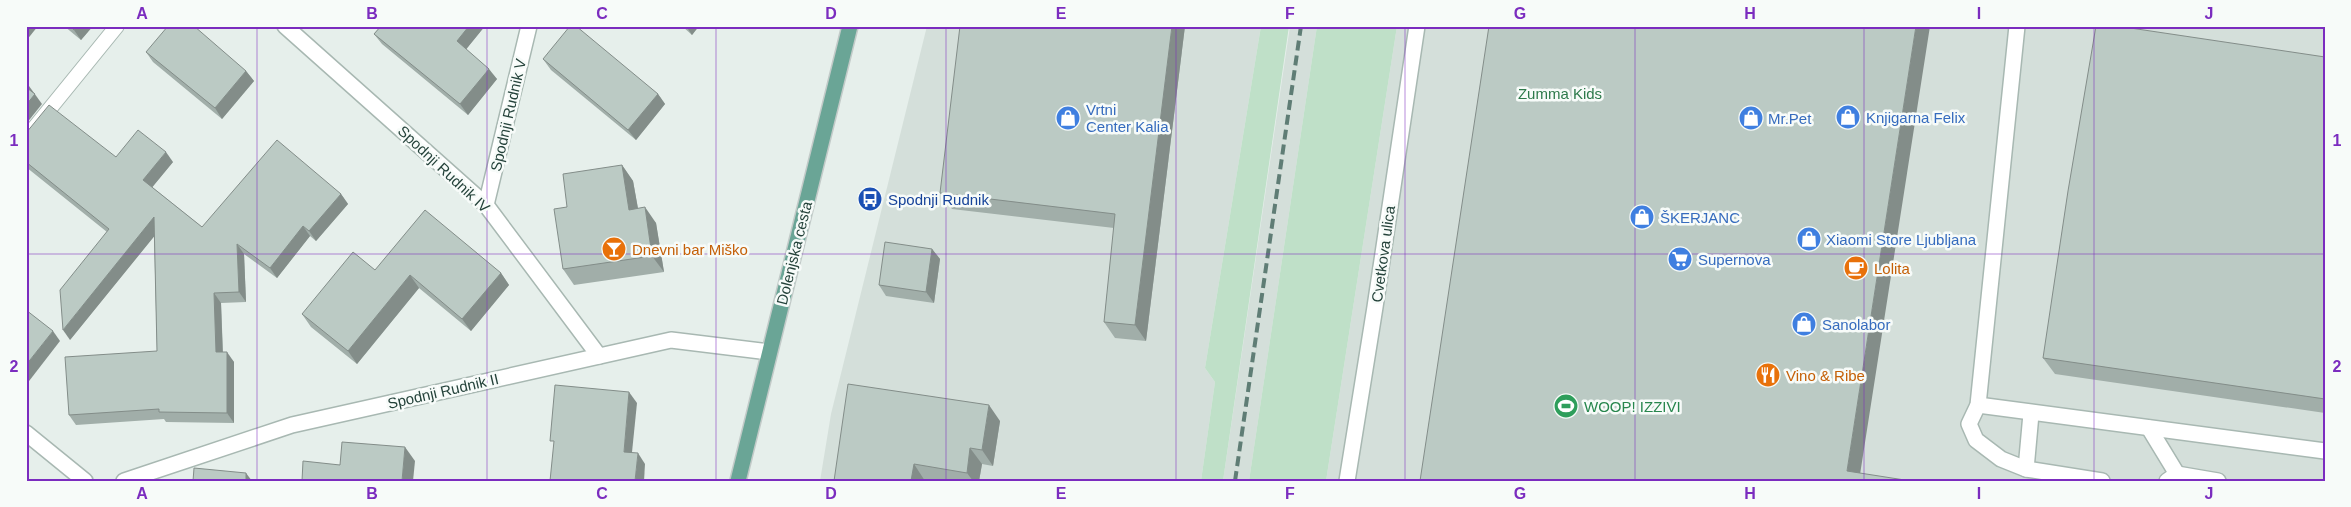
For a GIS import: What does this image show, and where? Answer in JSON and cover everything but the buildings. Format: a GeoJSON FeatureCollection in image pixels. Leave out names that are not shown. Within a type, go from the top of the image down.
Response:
{"type":"FeatureCollection","features":[{"type":"Feature","properties":{"kind":"main road","name":"Dolenjska cesta"},"geometry":{"type":"LineString","coordinates":[[738,481],[850,26]]}},
{"type":"Feature","properties":{"kind":"street","name":"Spodnji Rudnik IV"},"geometry":{"type":"LineString","coordinates":[[285,26],[486,204],[599,356]]}},
{"type":"Feature","properties":{"kind":"street","name":"Spodnji Rudnik V"},"geometry":{"type":"LineString","coordinates":[[486,204],[529,26]]}},
{"type":"Feature","properties":{"kind":"street","name":"Cvetkova ulica"},"geometry":{"type":"LineString","coordinates":[[1347,481],[1377,298],[1417,26]]}},
{"type":"Feature","properties":{"kind":"street"},"geometry":{"type":"LineString","coordinates":[[2017,26],[1978,405],[1969,424],[1976,440],[2001,458],[2026,470],[2102,481]]}},
{"type":"Feature","properties":{"kind":"street","name":"Spodnji Rudnik II"},"geometry":{"type":"LineString","coordinates":[[124,481],[292,425],[671,340],[769,352]]}},
{"type":"Feature","properties":{"kind":"street"},"geometry":{"type":"LineString","coordinates":[[1978,405],[2032,414],[2325,451]]}},
{"type":"Feature","properties":{"kind":"street"},"geometry":{"type":"LineString","coordinates":[[2026,470],[2032,414]]}},
{"type":"Feature","properties":{"kind":"street"},"geometry":{"type":"LineString","coordinates":[[2149,428],[2172,478],[2218,481]]}},
{"type":"Feature","properties":{"kind":"street"},"geometry":{"type":"LineString","coordinates":[[26,433],[84,481]]}},
{"type":"Feature","properties":{"kind":"lane"},"geometry":{"type":"LineString","coordinates":[[26,138],[117,26]]}},
{"type":"Feature","properties":{"kind":"shaded area"},"geometry":{"type":"Polygon","coordinates":[[[927,26],[1261,26],[1205,368],[1215,382],[1201,481],[820,481],[831,414],[927,26]]]}},
{"type":"Feature","properties":{"kind":"shaded area"},"geometry":{"type":"Polygon","coordinates":[[[1290,26],[1317,26],[1249,481],[1223,481],[1290,26]]]}},
{"type":"Feature","properties":{"kind":"shaded area"},"geometry":{"type":"Polygon","coordinates":[[[1397,26],[2325,26],[2325,481],[1326,481],[1397,26]]]}},
{"type":"Feature","properties":{"kind":"green space"},"geometry":{"type":"Polygon","coordinates":[[[1261,26],[1289,26],[1223,481],[1201,481],[1215,382],[1205,368],[1261,26]]]}},
{"type":"Feature","properties":{"kind":"green space"},"geometry":{"type":"Polygon","coordinates":[[[1317,26],[1397,26],[1326,481],[1249,481],[1317,26]]]}},
{"type":"Feature","properties":{"kind":"railway"},"geometry":{"type":"LineString","coordinates":[[1235,481],[1301,26]]}},
{"type":"Feature","properties":{"kind":"place","name":"Knjigarna Felix"},"geometry":{"type":"Point","coordinates":[1848,117]}},
{"type":"Feature","properties":{"kind":"place","name":"Vrtni Center Kalia"},"geometry":{"type":"Point","coordinates":[1068,118]}},
{"type":"Feature","properties":{"kind":"place","name":"Mr.Pet"},"geometry":{"type":"Point","coordinates":[1751,118]}},
{"type":"Feature","properties":{"kind":"place","name":"Spodnji Rudnik"},"geometry":{"type":"Point","coordinates":[870,199]}},
{"type":"Feature","properties":{"kind":"place","name":"ŠKERJANC"},"geometry":{"type":"Point","coordinates":[1642,217]}},
{"type":"Feature","properties":{"kind":"place","name":"Xiaomi Store Ljubljana"},"geometry":{"type":"Point","coordinates":[1809,239]}},
{"type":"Feature","properties":{"kind":"place","name":"Dnevni bar Miško"},"geometry":{"type":"Point","coordinates":[614,249]}},
{"type":"Feature","properties":{"kind":"place","name":"Supernova"},"geometry":{"type":"Point","coordinates":[1680,259]}},
{"type":"Feature","properties":{"kind":"place","name":"Lolita"},"geometry":{"type":"Point","coordinates":[1856,268]}},
{"type":"Feature","properties":{"kind":"place","name":"Sanolabor"},"geometry":{"type":"Point","coordinates":[1804,324]}},
{"type":"Feature","properties":{"kind":"place","name":"Vino & Ribe"},"geometry":{"type":"Point","coordinates":[1768,375]}},
{"type":"Feature","properties":{"kind":"place","name":"WOOP! IZZIVI"},"geometry":{"type":"Point","coordinates":[1566,406]}},
{"type":"Feature","properties":{"kind":"park label","name":"Zumma Kids"},"geometry":{"type":"Point","coordinates":[1560,93]}}]}
